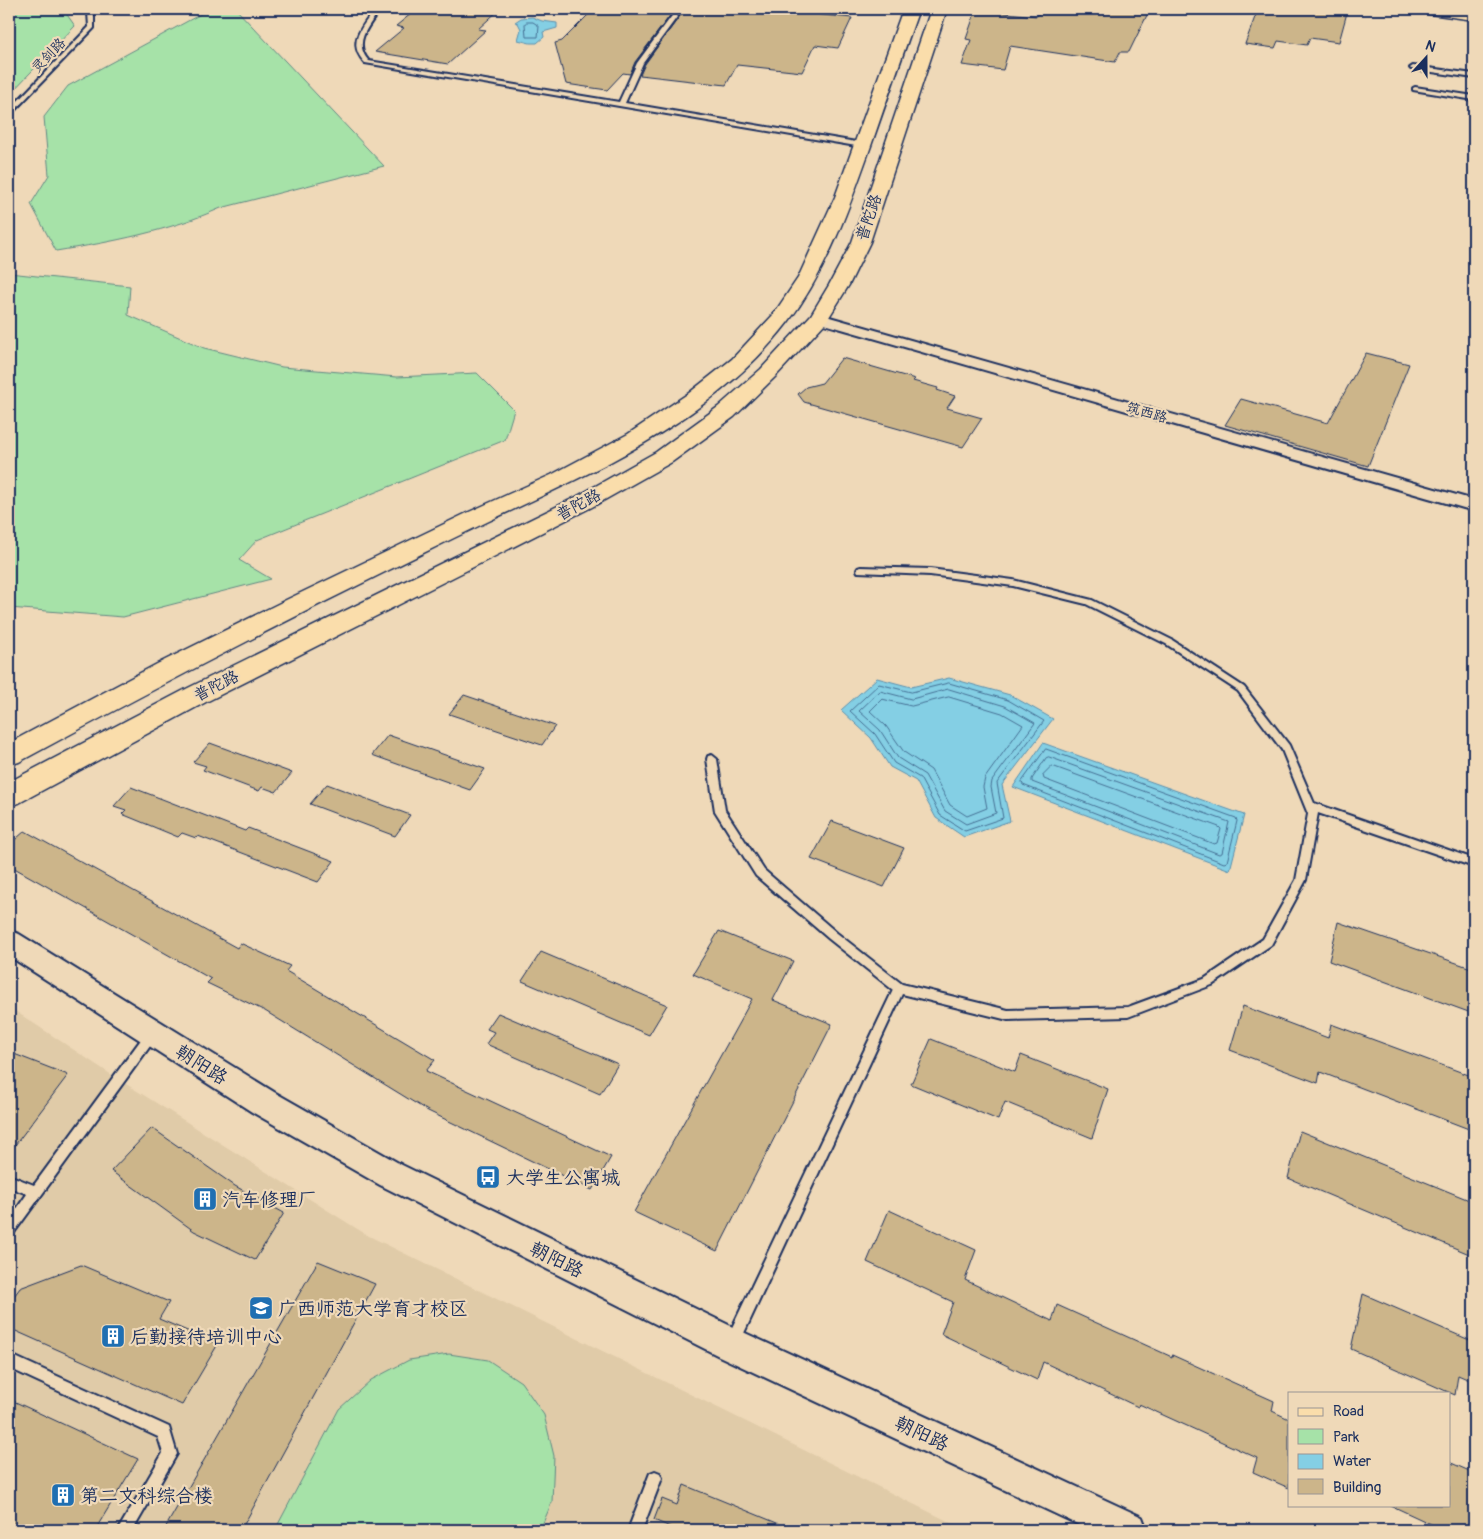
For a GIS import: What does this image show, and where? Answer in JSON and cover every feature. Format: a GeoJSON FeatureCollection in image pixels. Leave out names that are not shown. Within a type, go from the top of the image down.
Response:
{"type":"FeatureCollection","features":[{"type":"Feature","properties":{"kind":"main road","name":"普陀路"},"geometry":{"type":"LineString","coordinates":[[9,755],[166,671],[297,605],[477,517],[559,480],[636,439],[697,398],[739,363],[780,318],[808,278],[828,238],[911,9]]}},
{"type":"Feature","properties":{"kind":"main road","name":"普陀路"},"geometry":{"type":"LineString","coordinates":[[9,795],[247,669],[584,502],[664,457],[726,412],[768,373],[819,318],[839,285],[860,242],[939,9]]}},
{"type":"Feature","properties":{"kind":"main road"},"geometry":{"type":"LineString","coordinates":[[1430,9],[1474,15]]}},
{"type":"Feature","properties":{"kind":"street","name":"筑西路"},"geometry":{"type":"LineString","coordinates":[[819,318],[1474,506]]}},
{"type":"Feature","properties":{"kind":"street","name":"朝阳路"},"geometry":{"type":"LineString","coordinates":[[9,942],[263,1102],[391,1174],[537,1249],[732,1344],[1129,1530]]}},
{"type":"Feature","properties":{"kind":"lane","name":"灵剑路"},"geometry":{"type":"LineString","coordinates":[[9,113],[92,28],[91,12],[88,9]]}},
{"type":"Feature","properties":{"kind":"lane"},"geometry":{"type":"LineString","coordinates":[[378,9],[360,36],[357,47],[361,57],[367,62],[862,145]]}},
{"type":"Feature","properties":{"kind":"lane"},"geometry":{"type":"LineString","coordinates":[[621,105],[640,63],[680,9]]}},
{"type":"Feature","properties":{"kind":"lane"},"geometry":{"type":"LineString","coordinates":[[1413,68],[1474,76]]}},
{"type":"Feature","properties":{"kind":"lane"},"geometry":{"type":"LineString","coordinates":[[1415,89],[1474,98]]}},
{"type":"Feature","properties":{"kind":"lane"},"geometry":{"type":"LineString","coordinates":[[712,759],[720,812],[760,873],[833,936],[899,988],[1008,1015],[1128,1012],[1208,982],[1267,942],[1301,880],[1313,814],[1286,748],[1241,689],[1169,642],[1089,602],[1013,583],[930,572],[861,570]]}},
{"type":"Feature","properties":{"kind":"lane"},"geometry":{"type":"LineString","coordinates":[[1310,806],[1474,863]]}},
{"type":"Feature","properties":{"kind":"lane"},"geometry":{"type":"LineString","coordinates":[[732,1344],[899,988]]}},
{"type":"Feature","properties":{"kind":"lane"},"geometry":{"type":"LineString","coordinates":[[9,1230],[152,1033]]}},
{"type":"Feature","properties":{"kind":"lane"},"geometry":{"type":"LineString","coordinates":[[9,1181],[36,1192]]}},
{"type":"Feature","properties":{"kind":"lane"},"geometry":{"type":"LineString","coordinates":[[9,1361],[164,1432],[170,1454],[125,1530]]}},
{"type":"Feature","properties":{"kind":"lane"},"geometry":{"type":"LineString","coordinates":[[635,1530],[655,1478]]}},
{"type":"Feature","properties":{"kind":"shaded area","name":"广西师范大学育才校区"},"geometry":{"type":"Polygon","coordinates":[[[9,1007],[118,1079],[367,1235],[966,1530],[9,1530],[9,1007]]]}},
{"type":"Feature","properties":{"kind":"green space"},"geometry":{"type":"Polygon","coordinates":[[[9,9],[63,9],[75,26],[9,95],[9,9]]]}},
{"type":"Feature","properties":{"kind":"green space"},"geometry":{"type":"Polygon","coordinates":[[[210,9],[236,9],[384,166],[221,208],[181,223],[140,235],[56,251],[31,204],[49,175],[44,117],[68,86],[210,9]]]}},
{"type":"Feature","properties":{"kind":"green space"},"geometry":{"type":"Polygon","coordinates":[[[9,273],[130,286],[128,315],[204,348],[282,367],[397,377],[477,373],[514,410],[505,440],[257,540],[239,560],[271,579],[123,617],[9,608],[9,273]]]}},
{"type":"Feature","properties":{"kind":"green space"},"geometry":{"type":"Polygon","coordinates":[[[449,1354],[488,1360],[521,1382],[544,1415],[554,1456],[552,1502],[540,1530],[275,1530],[339,1409],[371,1380],[409,1360],[449,1354]]]}},
{"type":"Feature","properties":{"kind":"water"},"geometry":{"type":"Polygon","coordinates":[[[532,17],[542,21],[557,23],[557,28],[543,32],[544,37],[537,43],[518,40],[521,29],[518,23],[515,22],[521,18],[532,17]]]}},
{"type":"Feature","properties":{"kind":"water"},"geometry":{"type":"Polygon","coordinates":[[[877,678],[911,687],[949,678],[1010,695],[1053,719],[1002,785],[1010,821],[964,837],[936,818],[916,781],[890,767],[871,738],[841,710],[877,678]]]}},
{"type":"Feature","properties":{"kind":"water"},"geometry":{"type":"Polygon","coordinates":[[[1043,743],[1244,815],[1230,870],[1013,787],[1043,743]]]}},
{"type":"Feature","properties":{"kind":"building"},"geometry":{"type":"Polygon","coordinates":[[[417,9],[500,9],[478,29],[486,30],[448,64],[375,52],[404,28],[396,26],[417,9]]]}},
{"type":"Feature","properties":{"kind":"building"},"geometry":{"type":"Polygon","coordinates":[[[594,9],[675,9],[635,62],[630,74],[623,73],[607,90],[566,84],[555,43],[562,41],[594,9]]]}},
{"type":"Feature","properties":{"kind":"building"},"geometry":{"type":"Polygon","coordinates":[[[685,9],[739,9],[783,13],[784,11],[852,18],[838,48],[815,45],[802,72],[737,65],[726,85],[640,75],[645,64],[685,9]]]}},
{"type":"Feature","properties":{"kind":"building"},"geometry":{"type":"Polygon","coordinates":[[[1042,9],[1150,9],[1129,52],[1120,52],[1115,62],[1010,46],[1003,70],[962,65],[971,40],[966,39],[976,10],[1037,16],[1042,9]]]}},
{"type":"Feature","properties":{"kind":"building"},"geometry":{"type":"Polygon","coordinates":[[[1258,9],[1348,9],[1339,42],[1310,38],[1307,45],[1278,41],[1275,48],[1245,44],[1258,9]]]}},
{"type":"Feature","properties":{"kind":"building"},"geometry":{"type":"Polygon","coordinates":[[[1366,353],[1409,364],[1368,466],[1225,425],[1241,399],[1328,423],[1366,353]]]}},
{"type":"Feature","properties":{"kind":"building"},"geometry":{"type":"Polygon","coordinates":[[[842,358],[915,379],[913,381],[938,388],[937,390],[955,396],[947,408],[982,418],[963,447],[804,402],[798,394],[806,387],[822,383],[842,358]]]}},
{"type":"Feature","properties":{"kind":"building"},"geometry":{"type":"Polygon","coordinates":[[[464,695],[555,726],[542,745],[449,714],[464,695]]]}},
{"type":"Feature","properties":{"kind":"building"},"geometry":{"type":"Polygon","coordinates":[[[388,735],[485,769],[470,790],[372,755],[388,735]]]}},
{"type":"Feature","properties":{"kind":"building"},"geometry":{"type":"Polygon","coordinates":[[[210,743],[292,773],[276,792],[262,787],[259,791],[203,770],[206,766],[193,762],[210,743]]]}},
{"type":"Feature","properties":{"kind":"building"},"geometry":{"type":"Polygon","coordinates":[[[327,784],[410,815],[395,836],[310,804],[327,784]]]}},
{"type":"Feature","properties":{"kind":"building"},"geometry":{"type":"Polygon","coordinates":[[[131,787],[245,831],[248,828],[334,861],[318,882],[198,836],[196,838],[182,833],[178,837],[122,814],[126,810],[114,806],[131,787]]]}},
{"type":"Feature","properties":{"kind":"building"},"geometry":{"type":"Polygon","coordinates":[[[832,821],[904,848],[884,887],[811,859],[832,821]]]}},
{"type":"Feature","properties":{"kind":"building"},"geometry":{"type":"Polygon","coordinates":[[[25,831],[237,948],[240,943],[290,966],[286,971],[435,1060],[426,1071],[611,1157],[592,1190],[428,1111],[265,1011],[207,983],[211,979],[9,865],[9,845],[25,831]]]}},
{"type":"Feature","properties":{"kind":"building"},"geometry":{"type":"Polygon","coordinates":[[[1338,922],[1474,969],[1474,1014],[1329,961],[1338,922]]]}},
{"type":"Feature","properties":{"kind":"building"},"geometry":{"type":"Polygon","coordinates":[[[719,931],[793,961],[773,1000],[832,1024],[717,1251],[634,1212],[752,999],[693,974],[719,931]]]}},
{"type":"Feature","properties":{"kind":"building"},"geometry":{"type":"Polygon","coordinates":[[[541,952],[667,1005],[649,1035],[522,981],[541,952]]]}},
{"type":"Feature","properties":{"kind":"building"},"geometry":{"type":"Polygon","coordinates":[[[1243,1006],[1328,1038],[1331,1024],[1474,1077],[1474,1131],[1320,1072],[1318,1083],[1230,1050],[1243,1006]]]}},
{"type":"Feature","properties":{"kind":"building"},"geometry":{"type":"Polygon","coordinates":[[[498,1013],[618,1064],[600,1094],[486,1044],[494,1032],[487,1029],[498,1013]]]}},
{"type":"Feature","properties":{"kind":"building"},"geometry":{"type":"Polygon","coordinates":[[[931,1039],[1015,1072],[1021,1055],[1108,1089],[1092,1138],[1005,1102],[998,1120],[911,1084],[931,1039]]]}},
{"type":"Feature","properties":{"kind":"building"},"geometry":{"type":"Polygon","coordinates":[[[9,1052],[68,1075],[9,1153],[9,1052]]]}},
{"type":"Feature","properties":{"kind":"building","name":"汽车修理厂"},"geometry":{"type":"Polygon","coordinates":[[[152,1128],[235,1186],[284,1213],[255,1260],[194,1231],[111,1171],[152,1128]]]}},
{"type":"Feature","properties":{"kind":"building"},"geometry":{"type":"Polygon","coordinates":[[[1300,1131],[1474,1202],[1474,1256],[1288,1178],[1300,1131]]]}},
{"type":"Feature","properties":{"kind":"building"},"geometry":{"type":"Polygon","coordinates":[[[889,1210],[976,1250],[965,1280],[1052,1321],[1057,1305],[1274,1401],[1272,1411],[1288,1419],[1288,1488],[1253,1472],[1257,1458],[1139,1404],[1138,1407],[1043,1362],[1037,1380],[941,1334],[953,1302],[867,1262],[889,1210]]]}},
{"type":"Feature","properties":{"kind":"building"},"geometry":{"type":"Polygon","coordinates":[[[318,1261],[375,1284],[241,1530],[164,1530],[318,1261]]]}},
{"type":"Feature","properties":{"kind":"building","name":"后勤接待培训中心"},"geometry":{"type":"Polygon","coordinates":[[[81,1265],[169,1302],[159,1319],[218,1344],[182,1405],[9,1328],[9,1303],[20,1288],[81,1265]]]}},
{"type":"Feature","properties":{"kind":"building"},"geometry":{"type":"Polygon","coordinates":[[[1363,1294],[1474,1342],[1474,1382],[1458,1375],[1455,1395],[1351,1349],[1363,1294]]]}},
{"type":"Feature","properties":{"kind":"building","name":"第二文科综合楼"},"geometry":{"type":"Polygon","coordinates":[[[9,1399],[138,1459],[95,1530],[9,1530],[9,1399]]]}},
{"type":"Feature","properties":{"kind":"building"},"geometry":{"type":"Polygon","coordinates":[[[1450,1462],[1474,1473],[1474,1530],[1444,1530],[1392,1506],[1450,1506],[1450,1462]]]}},
{"type":"Feature","properties":{"kind":"building"},"geometry":{"type":"Polygon","coordinates":[[[684,1485],[794,1530],[677,1530],[654,1520],[662,1499],[677,1505],[684,1485]]]}},
{"type":"Feature","properties":{"kind":"place","name":"大学生公寓城"},"geometry":{"type":"Point","coordinates":[488,1177]}},
{"type":"Feature","properties":{"kind":"place","name":"汽车修理厂"},"geometry":{"type":"Point","coordinates":[205,1199]}},
{"type":"Feature","properties":{"kind":"place","name":"广西师范大学育才校区"},"geometry":{"type":"Point","coordinates":[261,1308]}},
{"type":"Feature","properties":{"kind":"place","name":"后勤接待培训中心"},"geometry":{"type":"Point","coordinates":[113,1336]}},
{"type":"Feature","properties":{"kind":"place","name":"第二文科综合楼"},"geometry":{"type":"Point","coordinates":[63,1495]}}]}
